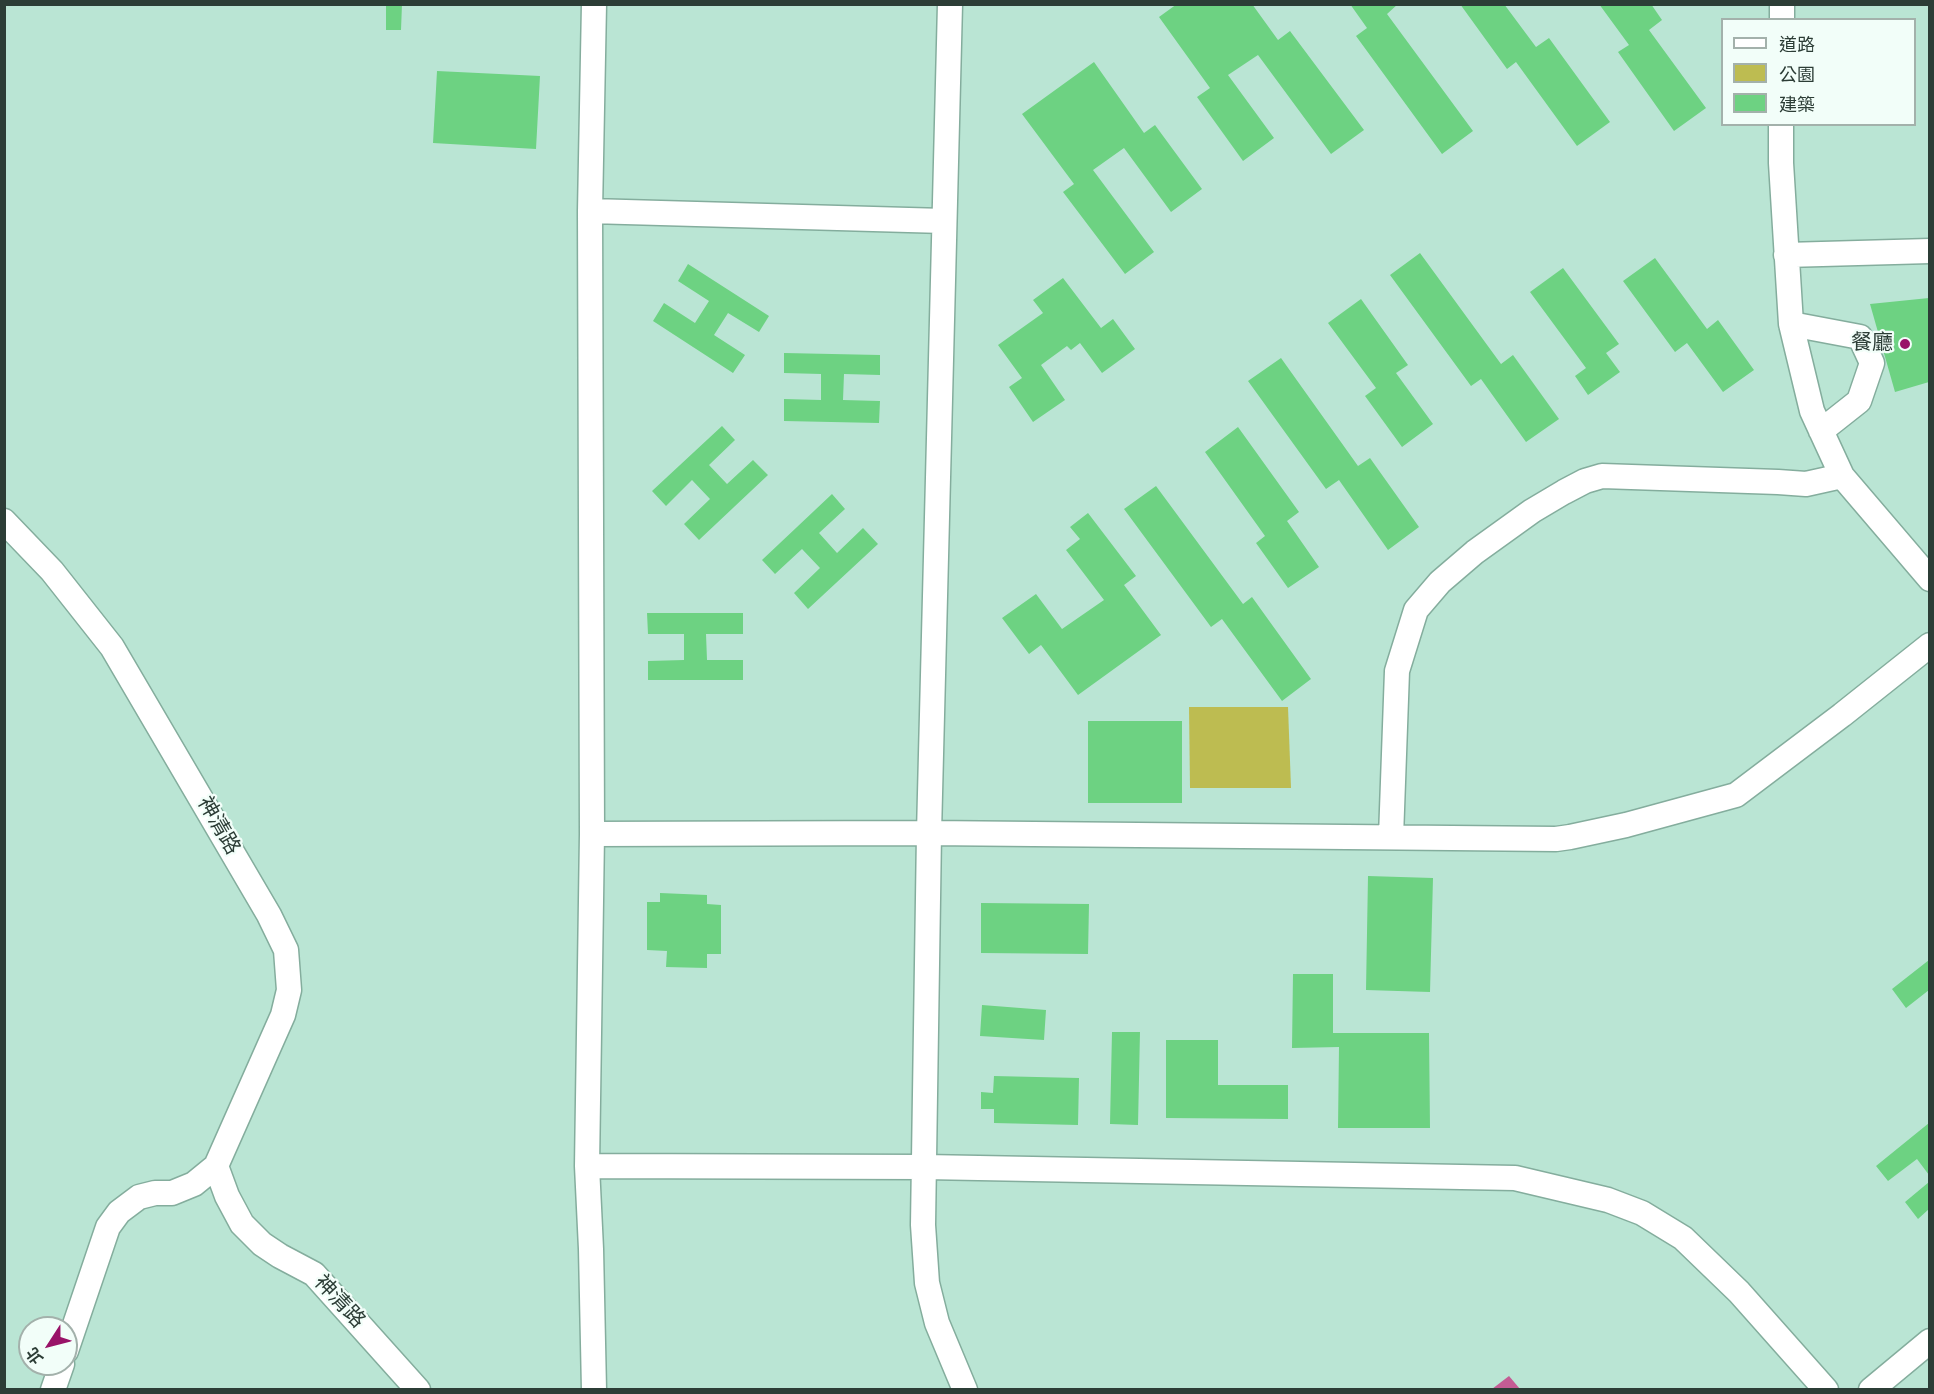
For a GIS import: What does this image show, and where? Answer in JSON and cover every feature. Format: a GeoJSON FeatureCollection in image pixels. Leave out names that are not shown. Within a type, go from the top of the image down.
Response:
{"type":"FeatureCollection","features":[{"type":"Feature","properties":{"kind":"street"},"geometry":{"type":"LineString","coordinates":[[594,4],[590,211],[592,834],[586,1167],[591,1249],[594,1389]]}},
{"type":"Feature","properties":{"kind":"street"},"geometry":{"type":"LineString","coordinates":[[950,4],[929,833],[923,1225],[927,1283],[937,1323],[965,1389]]}},
{"type":"Feature","properties":{"kind":"street"},"geometry":{"type":"LineString","coordinates":[[1781,126],[1781,163],[1791,324],[1812,411],[1842,476],[1927,570]]}},
{"type":"Feature","properties":{"kind":"street"},"geometry":{"type":"LineString","coordinates":[[590,211],[944,221]]}},
{"type":"Feature","properties":{"kind":"street"},"geometry":{"type":"LineString","coordinates":[[1786,255],[1929,251]]}},
{"type":"Feature","properties":{"kind":"street"},"geometry":{"type":"LineString","coordinates":[[1791,324],[1860,337],[1872,363],[1859,401],[1821,430]]}},
{"type":"Feature","properties":{"kind":"street"},"geometry":{"type":"LineString","coordinates":[[1391,837],[1397,670],[1416,610],[1440,582],[1474,552],[1556,496],[1585,481],[1602,476],[1806,484],[1842,476]]}},
{"type":"Feature","properties":{"kind":"street","name":"神清路"},"geometry":{"type":"LineString","coordinates":[[4,521],[52,572],[112,647],[251,884],[286,950],[289,990],[283,1015],[216,1166],[194,1184],[172,1192],[155,1192],[139,1197],[119,1212],[108,1227],[78,1316]]}},
{"type":"Feature","properties":{"kind":"street"},"geometry":{"type":"LineString","coordinates":[[592,834],[929,833],[1570,837],[1626,825],[1736,795],[1842,715],[1929,645]]}},
{"type":"Feature","properties":{"kind":"street","name":"神清路"},"geometry":{"type":"LineString","coordinates":[[216,1166],[227,1196],[242,1224],[262,1244],[314,1274],[418,1389]]}},
{"type":"Feature","properties":{"kind":"street"},"geometry":{"type":"LineString","coordinates":[[586,1167],[925,1167],[1515,1178],[1608,1200],[1642,1213],[1683,1239],[1739,1292],[1826,1389]]}},
{"type":"Feature","properties":{"kind":"street"},"geometry":{"type":"LineString","coordinates":[[1871,1389],[1929,1341]]}},
{"type":"Feature","properties":{"kind":"green space"},"geometry":{"type":"Polygon","coordinates":[[[1189,707],[1288,707],[1291,788],[1190,788],[1189,707]]]}},
{"type":"Feature","properties":{"kind":"shaded area"},"geometry":{"type":"Polygon","coordinates":[[[1509,1376],[1520,1389],[1492,1389],[1509,1376]]]}},
{"type":"Feature","properties":{"kind":"building"},"geometry":{"type":"Polygon","coordinates":[[[386,4],[402,4],[401,30],[386,30],[386,4]]]}},
{"type":"Feature","properties":{"kind":"building"},"geometry":{"type":"Polygon","coordinates":[[[1177,4],[1252,4],[1278,40],[1290,31],[1364,130],[1331,154],[1258,55],[1228,75],[1274,138],[1243,161],[1197,97],[1210,88],[1159,17],[1177,4]]]}},
{"type":"Feature","properties":{"kind":"building"},"geometry":{"type":"Polygon","coordinates":[[[1350,4],[1398,4],[1387,14],[1473,131],[1442,154],[1356,36],[1367,28],[1350,4]]]}},
{"type":"Feature","properties":{"kind":"building"},"geometry":{"type":"Polygon","coordinates":[[[1460,4],[1504,4],[1536,47],[1549,38],[1610,122],[1577,146],[1516,62],[1507,69],[1460,4]]]}},
{"type":"Feature","properties":{"kind":"building"},"geometry":{"type":"Polygon","coordinates":[[[1599,4],[1651,4],[1662,20],[1649,30],[1706,108],[1674,131],[1618,52],[1629,45],[1599,4]]]}},
{"type":"Feature","properties":{"kind":"building"},"geometry":{"type":"Polygon","coordinates":[[[1094,62],[1144,133],[1155,125],[1202,189],[1171,212],[1124,148],[1093,170],[1154,252],[1125,274],[1063,192],[1074,184],[1022,114],[1094,62]]]}},
{"type":"Feature","properties":{"kind":"building"},"geometry":{"type":"Polygon","coordinates":[[[437,71],[540,76],[536,149],[433,143],[437,71]]]}},
{"type":"Feature","properties":{"kind":"building"},"geometry":{"type":"Polygon","coordinates":[[[1420,253],[1501,364],[1513,355],[1559,419],[1526,442],[1481,379],[1471,386],[1390,275],[1420,253]]]}},
{"type":"Feature","properties":{"kind":"building"},"geometry":{"type":"Polygon","coordinates":[[[1655,258],[1707,329],[1718,320],[1754,370],[1723,392],[1687,343],[1675,352],[1623,281],[1655,258]]]}},
{"type":"Feature","properties":{"kind":"building"},"geometry":{"type":"Polygon","coordinates":[[[688,264],[769,316],[759,332],[728,313],[714,335],[745,355],[733,373],[653,321],[664,303],[695,323],[709,301],[678,281],[688,264]]]}},
{"type":"Feature","properties":{"kind":"building"},"geometry":{"type":"Polygon","coordinates":[[[1563,268],[1619,344],[1606,353],[1620,372],[1588,395],[1575,376],[1586,368],[1530,292],[1563,268]]]}},
{"type":"Feature","properties":{"kind":"building"},"geometry":{"type":"Polygon","coordinates":[[[1063,278],[1101,328],[1113,319],[1135,349],[1102,373],[1080,343],[1071,350],[1067,346],[1041,365],[1065,400],[1033,422],[1009,387],[1022,378],[998,345],[1043,313],[1033,300],[1063,278]]]}},
{"type":"Feature","properties":{"kind":"building","name":"餐廳"},"geometry":{"type":"Polygon","coordinates":[[[1929,298],[1929,382],[1895,392],[1870,304],[1929,298]]]}},
{"type":"Feature","properties":{"kind":"building"},"geometry":{"type":"Polygon","coordinates":[[[1361,299],[1408,365],[1396,373],[1433,424],[1402,447],[1365,396],[1376,388],[1328,323],[1361,299]]]}},
{"type":"Feature","properties":{"kind":"building"},"geometry":{"type":"Polygon","coordinates":[[[784,353],[880,355],[880,375],[844,374],[843,400],[880,401],[879,423],[784,421],[784,399],[821,400],[821,374],[784,373],[784,353]]]}},
{"type":"Feature","properties":{"kind":"building"},"geometry":{"type":"Polygon","coordinates":[[[1281,358],[1358,466],[1370,458],[1419,527],[1388,550],[1339,480],[1326,489],[1248,381],[1281,358]]]}},
{"type":"Feature","properties":{"kind":"building"},"geometry":{"type":"Polygon","coordinates":[[[722,426],[735,440],[709,465],[727,484],[753,460],[768,475],[699,540],[684,524],[710,499],[692,480],[666,506],[652,491],[722,426]]]}},
{"type":"Feature","properties":{"kind":"building"},"geometry":{"type":"Polygon","coordinates":[[[1238,427],[1299,512],[1287,521],[1319,567],[1288,588],[1256,543],[1265,536],[1205,452],[1238,427]]]}},
{"type":"Feature","properties":{"kind":"building"},"geometry":{"type":"Polygon","coordinates":[[[1156,486],[1243,604],[1252,597],[1311,679],[1282,701],[1222,619],[1211,627],[1124,509],[1156,486]]]}},
{"type":"Feature","properties":{"kind":"building"},"geometry":{"type":"Polygon","coordinates":[[[832,494],[845,509],[819,533],[837,553],[863,528],[878,544],[808,609],[794,593],[820,568],[802,549],[775,574],[762,560],[832,494]]]}},
{"type":"Feature","properties":{"kind":"building"},"geometry":{"type":"Polygon","coordinates":[[[1088,513],[1136,576],[1124,585],[1161,635],[1078,695],[1041,645],[1029,654],[1002,618],[1036,594],[1062,629],[1104,600],[1066,550],[1080,539],[1070,527],[1088,513]]]}},
{"type":"Feature","properties":{"kind":"building"},"geometry":{"type":"Polygon","coordinates":[[[647,613],[743,613],[743,634],[706,634],[707,660],[743,660],[743,680],[648,680],[648,661],[684,660],[684,634],[648,634],[647,613]]]}},
{"type":"Feature","properties":{"kind":"building"},"geometry":{"type":"Polygon","coordinates":[[[1088,721],[1182,721],[1182,803],[1088,803],[1088,721]]]}},
{"type":"Feature","properties":{"kind":"building"},"geometry":{"type":"Polygon","coordinates":[[[1368,876],[1433,878],[1430,992],[1366,990],[1368,876]]]}},
{"type":"Feature","properties":{"kind":"building"},"geometry":{"type":"Polygon","coordinates":[[[660,893],[707,895],[707,904],[721,905],[721,954],[707,954],[707,968],[666,967],[667,951],[647,950],[647,902],[660,902],[660,893]]]}},
{"type":"Feature","properties":{"kind":"building"},"geometry":{"type":"Polygon","coordinates":[[[981,903],[1089,904],[1088,954],[981,953],[981,903]]]}},
{"type":"Feature","properties":{"kind":"building"},"geometry":{"type":"Polygon","coordinates":[[[1929,960],[1929,990],[1906,1008],[1892,989],[1929,960]]]}},
{"type":"Feature","properties":{"kind":"building"},"geometry":{"type":"Polygon","coordinates":[[[1293,974],[1333,974],[1333,1033],[1429,1033],[1430,1128],[1338,1128],[1339,1047],[1292,1048],[1293,974]]]}},
{"type":"Feature","properties":{"kind":"building"},"geometry":{"type":"Polygon","coordinates":[[[982,1005],[1046,1010],[1044,1040],[980,1036],[982,1005]]]}},
{"type":"Feature","properties":{"kind":"building"},"geometry":{"type":"Polygon","coordinates":[[[1112,1032],[1140,1032],[1138,1125],[1110,1124],[1112,1032]]]}},
{"type":"Feature","properties":{"kind":"building"},"geometry":{"type":"Polygon","coordinates":[[[1166,1040],[1218,1040],[1218,1085],[1288,1085],[1288,1119],[1166,1118],[1166,1040]]]}},
{"type":"Feature","properties":{"kind":"building"},"geometry":{"type":"Polygon","coordinates":[[[994,1076],[1079,1078],[1078,1125],[994,1123],[994,1109],[981,1109],[981,1092],[993,1093],[994,1076]]]}},
{"type":"Feature","properties":{"kind":"building"},"geometry":{"type":"Polygon","coordinates":[[[1929,1123],[1929,1175],[1917,1159],[1888,1181],[1876,1166],[1929,1123]]]}},
{"type":"Feature","properties":{"kind":"building"},"geometry":{"type":"Polygon","coordinates":[[[1929,1182],[1929,1209],[1918,1219],[1905,1202],[1929,1182]]]}},
{"type":"Feature","properties":{"kind":"place","name":"餐廳"},"geometry":{"type":"Point","coordinates":[1905,344]}}]}
